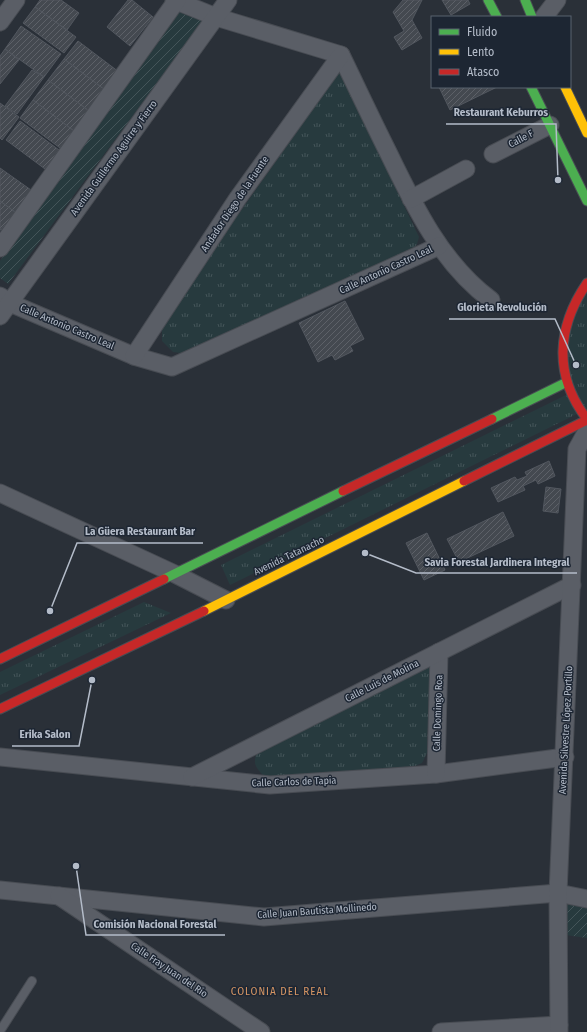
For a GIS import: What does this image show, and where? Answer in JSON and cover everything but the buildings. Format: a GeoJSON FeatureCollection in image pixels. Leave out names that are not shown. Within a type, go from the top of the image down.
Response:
{"type":"FeatureCollection","features":[{"type":"Feature","properties":{"kind":"street"},"geometry":{"type":"LineString","coordinates":[[0,22],[16,0]]}},
{"type":"Feature","properties":{"kind":"street"},"geometry":{"type":"LineString","coordinates":[[0,248],[176,0],[216,17],[341,55]]}},
{"type":"Feature","properties":{"kind":"street","name":"Avenida Guillermo Aguirre y Fierro"},"geometry":{"type":"LineString","coordinates":[[3,305],[228,0]]}},
{"type":"Feature","properties":{"kind":"street"},"geometry":{"type":"LineString","coordinates":[[488,0],[496,16]]}},
{"type":"Feature","properties":{"kind":"street"},"geometry":{"type":"LineString","coordinates":[[524,0],[532,16]]}},
{"type":"Feature","properties":{"kind":"street"},"geometry":{"type":"LineString","coordinates":[[545,16],[557,0]]}},
{"type":"Feature","properties":{"kind":"street","name":"Calle Antonio Castro Leal"},"geometry":{"type":"LineString","coordinates":[[3,305],[134,356],[172,368],[439,246],[411,199],[341,55]]}},
{"type":"Feature","properties":{"kind":"street","name":"Andador Diego de la Fuente"},"geometry":{"type":"LineString","coordinates":[[134,356],[238,198],[341,55]]}},
{"type":"Feature","properties":{"kind":"street"},"geometry":{"type":"LineString","coordinates":[[532,88],[587,201]]}},
{"type":"Feature","properties":{"kind":"street"},"geometry":{"type":"LineString","coordinates":[[565,88],[587,133]]}},
{"type":"Feature","properties":{"kind":"street","name":"Calle F"},"geometry":{"type":"LineString","coordinates":[[493,154],[550,125]]}},
{"type":"Feature","properties":{"kind":"street"},"geometry":{"type":"LineString","coordinates":[[411,199],[466,169]]}},
{"type":"Feature","properties":{"kind":"street"},"geometry":{"type":"LineString","coordinates":[[439,246],[472,286],[492,300]]}},
{"type":"Feature","properties":{"kind":"street"},"geometry":{"type":"LineString","coordinates":[[587,283],[570,312],[562,347],[567,382],[587,420]]}},
{"type":"Feature","properties":{"kind":"street"},"geometry":{"type":"LineString","coordinates":[[0,659],[567,382]]}},
{"type":"Feature","properties":{"kind":"street","name":"Avenida Tatanacho"},"geometry":{"type":"LineString","coordinates":[[0,709],[226,600],[587,420]]}},
{"type":"Feature","properties":{"kind":"street","name":"Avenida Silvestre López Portillo"},"geometry":{"type":"LineString","coordinates":[[559,1028],[558,893],[577,449],[587,431]]}},
{"type":"Feature","properties":{"kind":"street"},"geometry":{"type":"LineString","coordinates":[[0,493],[175,574],[226,600]]}},
{"type":"Feature","properties":{"kind":"street","name":"Calle Luis de Molina"},"geometry":{"type":"LineString","coordinates":[[192,777],[572,585]]}},
{"type":"Feature","properties":{"kind":"street","name":"Calle Domingo Roa"},"geometry":{"type":"LineString","coordinates":[[436,774],[440,652]]}},
{"type":"Feature","properties":{"kind":"street","name":"Calle Carlos de Tapia"},"geometry":{"type":"LineString","coordinates":[[0,757],[270,784],[436,774],[565,757]]}},
{"type":"Feature","properties":{"kind":"street","name":"Calle Juan Bautista Mollinedo"},"geometry":{"type":"LineString","coordinates":[[0,890],[264,917],[558,893],[587,899]]}},
{"type":"Feature","properties":{"kind":"street","name":"Calle Fray Juan del Río"},"geometry":{"type":"LineString","coordinates":[[57,895],[261,1032]]}},
{"type":"Feature","properties":{"kind":"street"},"geometry":{"type":"LineString","coordinates":[[441,1032],[559,1028]]}},
{"type":"Feature","properties":{"kind":"lane"},"geometry":{"type":"LineString","coordinates":[[0,1031],[32,981]]}},
{"type":"Feature","properties":{"kind":"green space"},"geometry":{"type":"Polygon","coordinates":[[[178,11],[203,21],[8,284],[0,278],[0,261],[178,11]]]}},
{"type":"Feature","properties":{"kind":"green space"},"geometry":{"type":"Polygon","coordinates":[[[340,71],[419,237],[417,244],[412,250],[189,354],[173,352],[162,341],[162,322],[340,71]]]}},
{"type":"Feature","properties":{"kind":"green space"},"geometry":{"type":"Polygon","coordinates":[[[587,283],[587,419],[567,382],[570,312],[587,283]]]}},
{"type":"Feature","properties":{"kind":"green space"},"geometry":{"type":"Polygon","coordinates":[[[566,395],[577,414],[230,585],[221,565],[566,395]]]}},
{"type":"Feature","properties":{"kind":"green space"},"geometry":{"type":"Polygon","coordinates":[[[144,602],[171,613],[0,695],[0,672],[144,602]]]}},
{"type":"Feature","properties":{"kind":"green space"},"geometry":{"type":"Polygon","coordinates":[[[430,661],[427,753],[422,763],[415,766],[278,778],[265,777],[256,767],[255,757],[259,748],[430,661]]]}},
{"type":"Feature","properties":{"kind":"green space"},"geometry":{"type":"Polygon","coordinates":[[[558,893],[587,899],[587,938],[558,934],[558,893]]]}},
{"type":"Feature","properties":{"kind":"traffic: fast"},"geometry":{"type":"LineString","coordinates":[[488,0],[496,16]]}},
{"type":"Feature","properties":{"kind":"traffic: fast"},"geometry":{"type":"LineString","coordinates":[[525,0],[532,16]]}},
{"type":"Feature","properties":{"kind":"traffic: fast"},"geometry":{"type":"LineString","coordinates":[[531,88],[587,201]]}},
{"type":"Feature","properties":{"kind":"traffic: fast"},"geometry":{"type":"LineString","coordinates":[[492,419],[567,382]]}},
{"type":"Feature","properties":{"kind":"traffic: fast"},"geometry":{"type":"LineString","coordinates":[[164,579],[343,491]]}},
{"type":"Feature","properties":{"kind":"traffic: slow"},"geometry":{"type":"LineString","coordinates":[[565,88],[587,133]]}},
{"type":"Feature","properties":{"kind":"traffic: slow"},"geometry":{"type":"LineString","coordinates":[[204,611],[464,481]]}},
{"type":"Feature","properties":{"kind":"traffic: jam"},"geometry":{"type":"LineString","coordinates":[[587,283],[577,300],[570,317],[565,334],[563,351],[564,368],[568,385],[576,402],[587,419]]}},
{"type":"Feature","properties":{"kind":"traffic: jam"},"geometry":{"type":"LineString","coordinates":[[343,491],[492,419]]}},
{"type":"Feature","properties":{"kind":"traffic: jam"},"geometry":{"type":"LineString","coordinates":[[464,481],[587,420]]}},
{"type":"Feature","properties":{"kind":"traffic: jam"},"geometry":{"type":"LineString","coordinates":[[0,659],[164,579]]}},
{"type":"Feature","properties":{"kind":"traffic: jam"},"geometry":{"type":"LineString","coordinates":[[0,709],[204,611]]}},
{"type":"Feature","properties":{"kind":"place","name":"Restaurant Keburros"},"geometry":{"type":"Point","coordinates":[558,180]}},
{"type":"Feature","properties":{"kind":"place","name":"Glorieta Revolución"},"geometry":{"type":"Point","coordinates":[576,365]}},
{"type":"Feature","properties":{"kind":"place","name":"Savia Forestal Jardinera Integral"},"geometry":{"type":"Point","coordinates":[365,553]}},
{"type":"Feature","properties":{"kind":"place","name":"La Güera Restaurant Bar"},"geometry":{"type":"Point","coordinates":[50,611]}},
{"type":"Feature","properties":{"kind":"place","name":"Erika Salon"},"geometry":{"type":"Point","coordinates":[92,680]}},
{"type":"Feature","properties":{"kind":"place","name":"Comisión Nacional Forestal"},"geometry":{"type":"Point","coordinates":[76,866]}},
{"type":"Feature","properties":{"kind":"district","name":"COLONIA DEL REAL"},"geometry":{"type":"Point","coordinates":[280,991]}}]}
